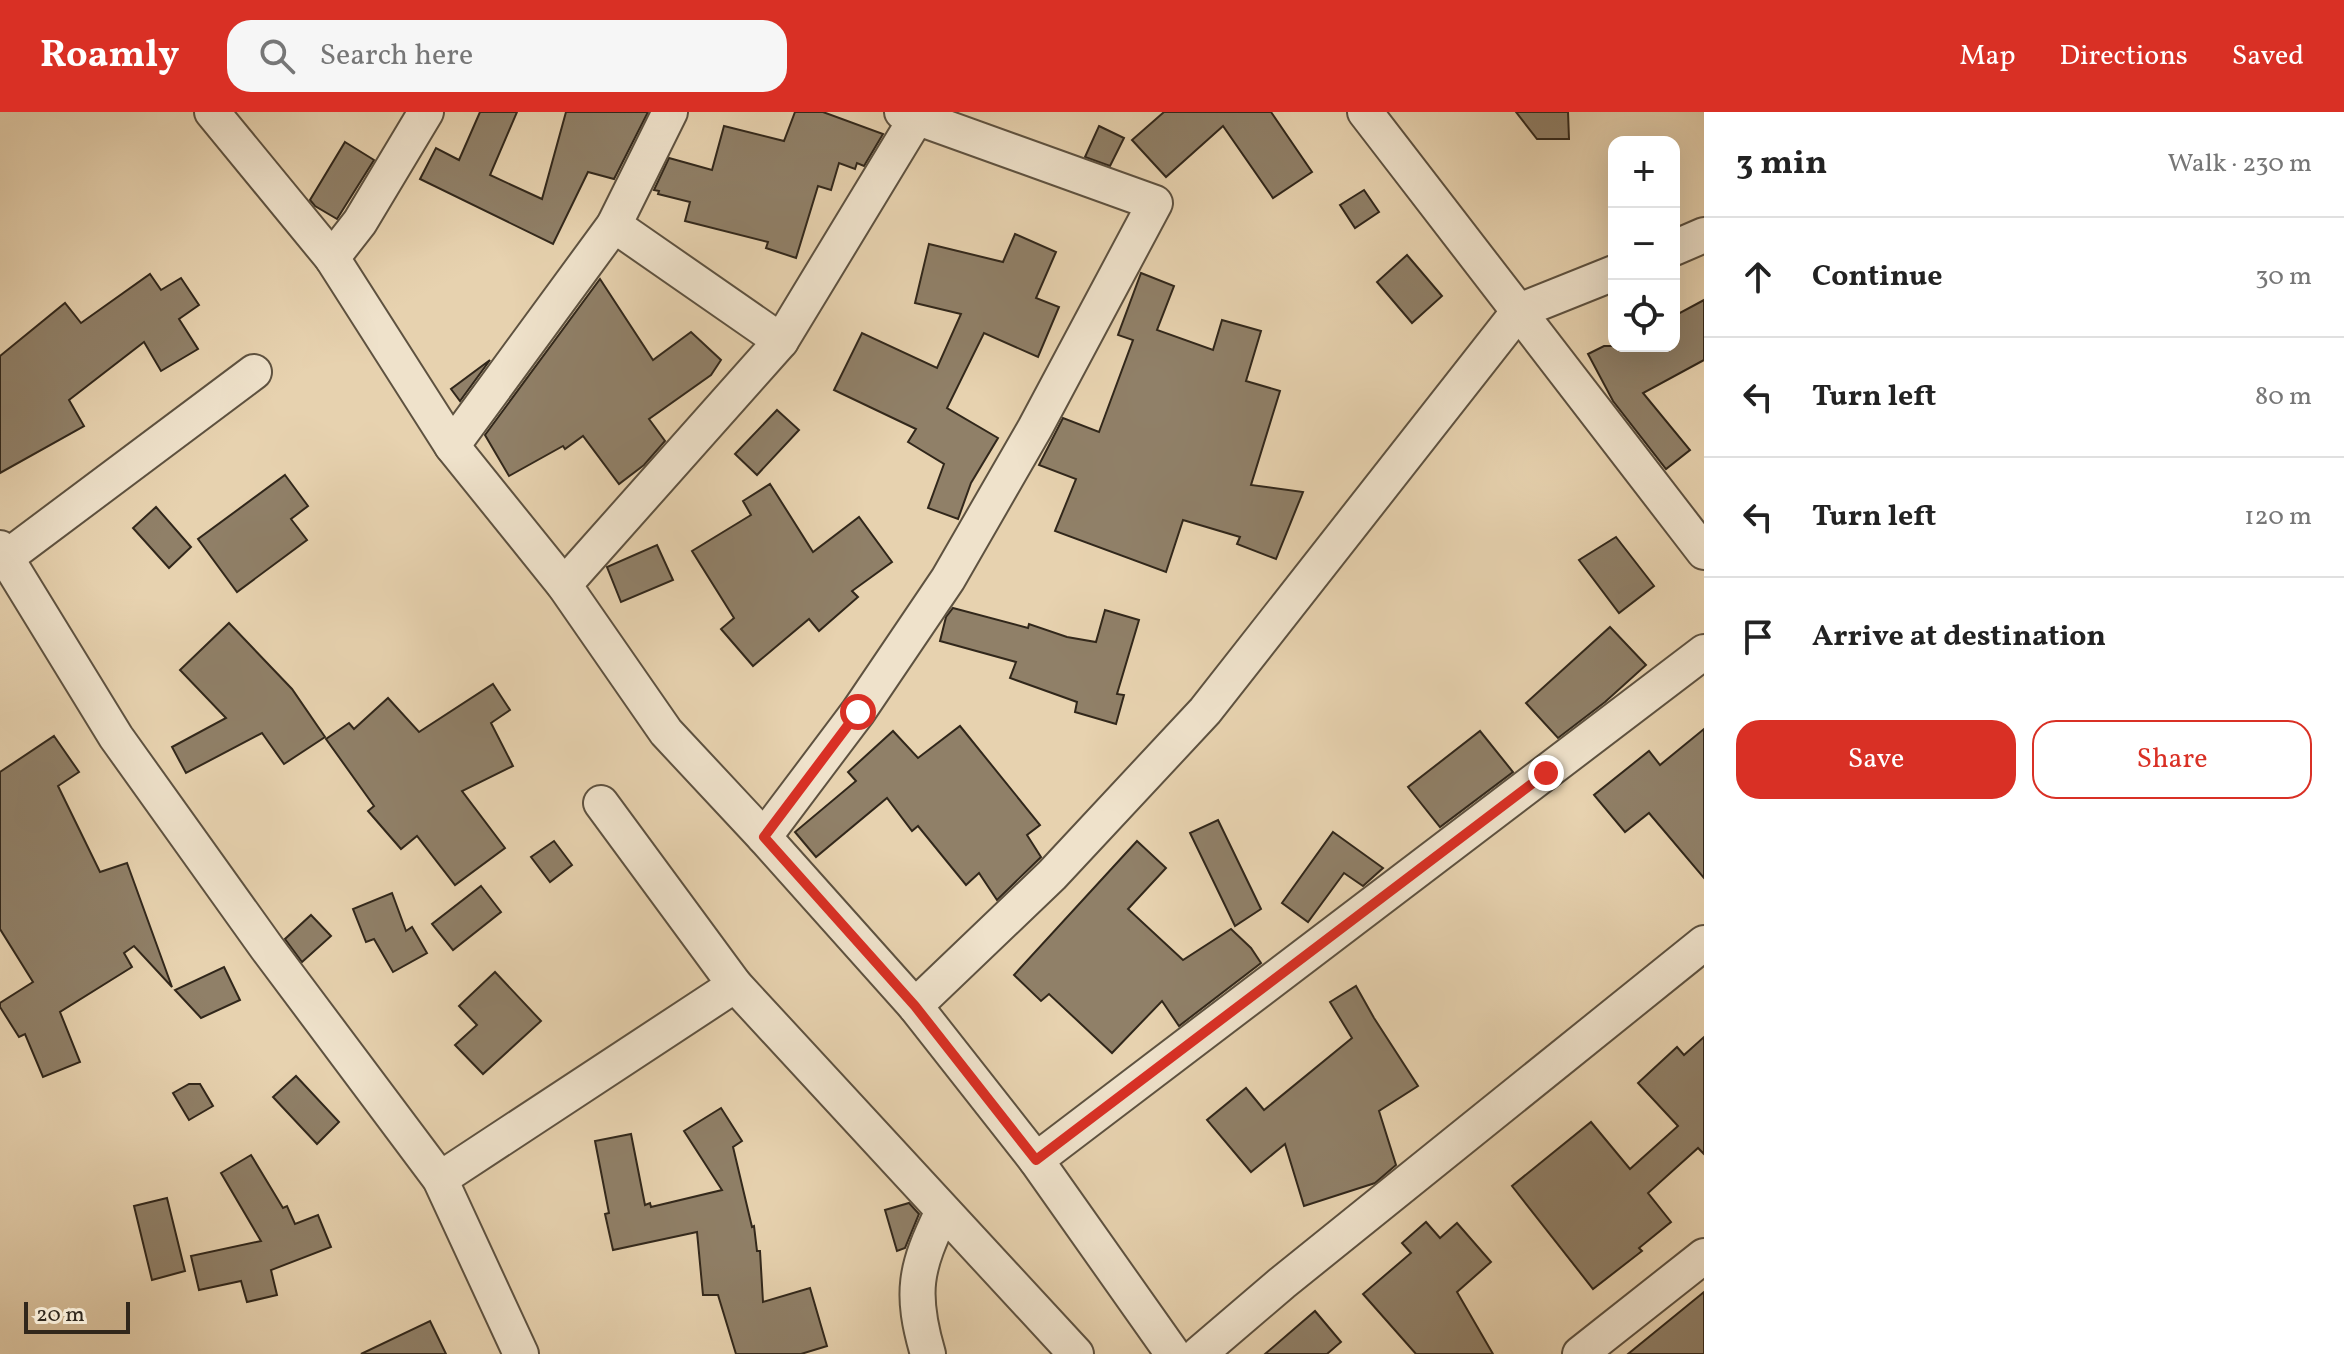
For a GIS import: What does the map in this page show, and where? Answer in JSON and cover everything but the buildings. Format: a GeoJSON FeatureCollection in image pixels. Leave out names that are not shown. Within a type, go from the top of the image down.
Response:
{"type":"FeatureCollection","features":[{"type":"Feature","properties":{"kind":"street"},"geometry":{"type":"LineString","coordinates":[[212,112],[332,258],[452,446],[564,585],[666,732],[915,1006],[1036,1160],[1173,1354]]}},
{"type":"Feature","properties":{"kind":"street"},"geometry":{"type":"LineString","coordinates":[[332,258],[360,222],[426,112]]}},
{"type":"Feature","properties":{"kind":"street"},"geometry":{"type":"LineString","coordinates":[[452,446],[614,225],[670,112]]}},
{"type":"Feature","properties":{"kind":"street"},"geometry":{"type":"LineString","coordinates":[[1365,112],[1704,552]]}},
{"type":"Feature","properties":{"kind":"street"},"geometry":{"type":"LineString","coordinates":[[564,585],[781,341],[913,114],[1155,203],[1035,428],[948,579],[858,712],[764,837]]}},
{"type":"Feature","properties":{"kind":"street"},"geometry":{"type":"LineString","coordinates":[[614,225],[781,341]]}},
{"type":"Feature","properties":{"kind":"street"},"geometry":{"type":"LineString","coordinates":[[1680,245],[1704,235]]}},
{"type":"Feature","properties":{"kind":"street"},"geometry":{"type":"LineString","coordinates":[[915,1006],[1052,875],[1205,711],[1519,311],[1608,275]]}},
{"type":"Feature","properties":{"kind":"street"},"geometry":{"type":"LineString","coordinates":[[254,372],[3,553],[116,737],[267,948],[440,1179],[521,1354]]}},
{"type":"Feature","properties":{"kind":"street"},"geometry":{"type":"LineString","coordinates":[[1036,1160],[1704,652]]}},
{"type":"Feature","properties":{"kind":"street"},"geometry":{"type":"LineString","coordinates":[[601,803],[735,985],[1076,1354]]}},
{"type":"Feature","properties":{"kind":"street"},"geometry":{"type":"LineString","coordinates":[[1199,1354],[1282,1283],[1704,943]]}},
{"type":"Feature","properties":{"kind":"street"},"geometry":{"type":"LineString","coordinates":[[440,1179],[735,985]]}},
{"type":"Feature","properties":{"kind":"street"},"geometry":{"type":"LineString","coordinates":[[928,1354],[916,1303],[916,1281],[943,1211]]}},
{"type":"Feature","properties":{"kind":"street"},"geometry":{"type":"LineString","coordinates":[[1580,1354],[1704,1256]]}},
{"type":"Feature","properties":{"kind":"route"},"geometry":{"type":"LineString","coordinates":[[858,712],[764,837],[915,1006],[1036,1160],[1546,773]]}}]}
